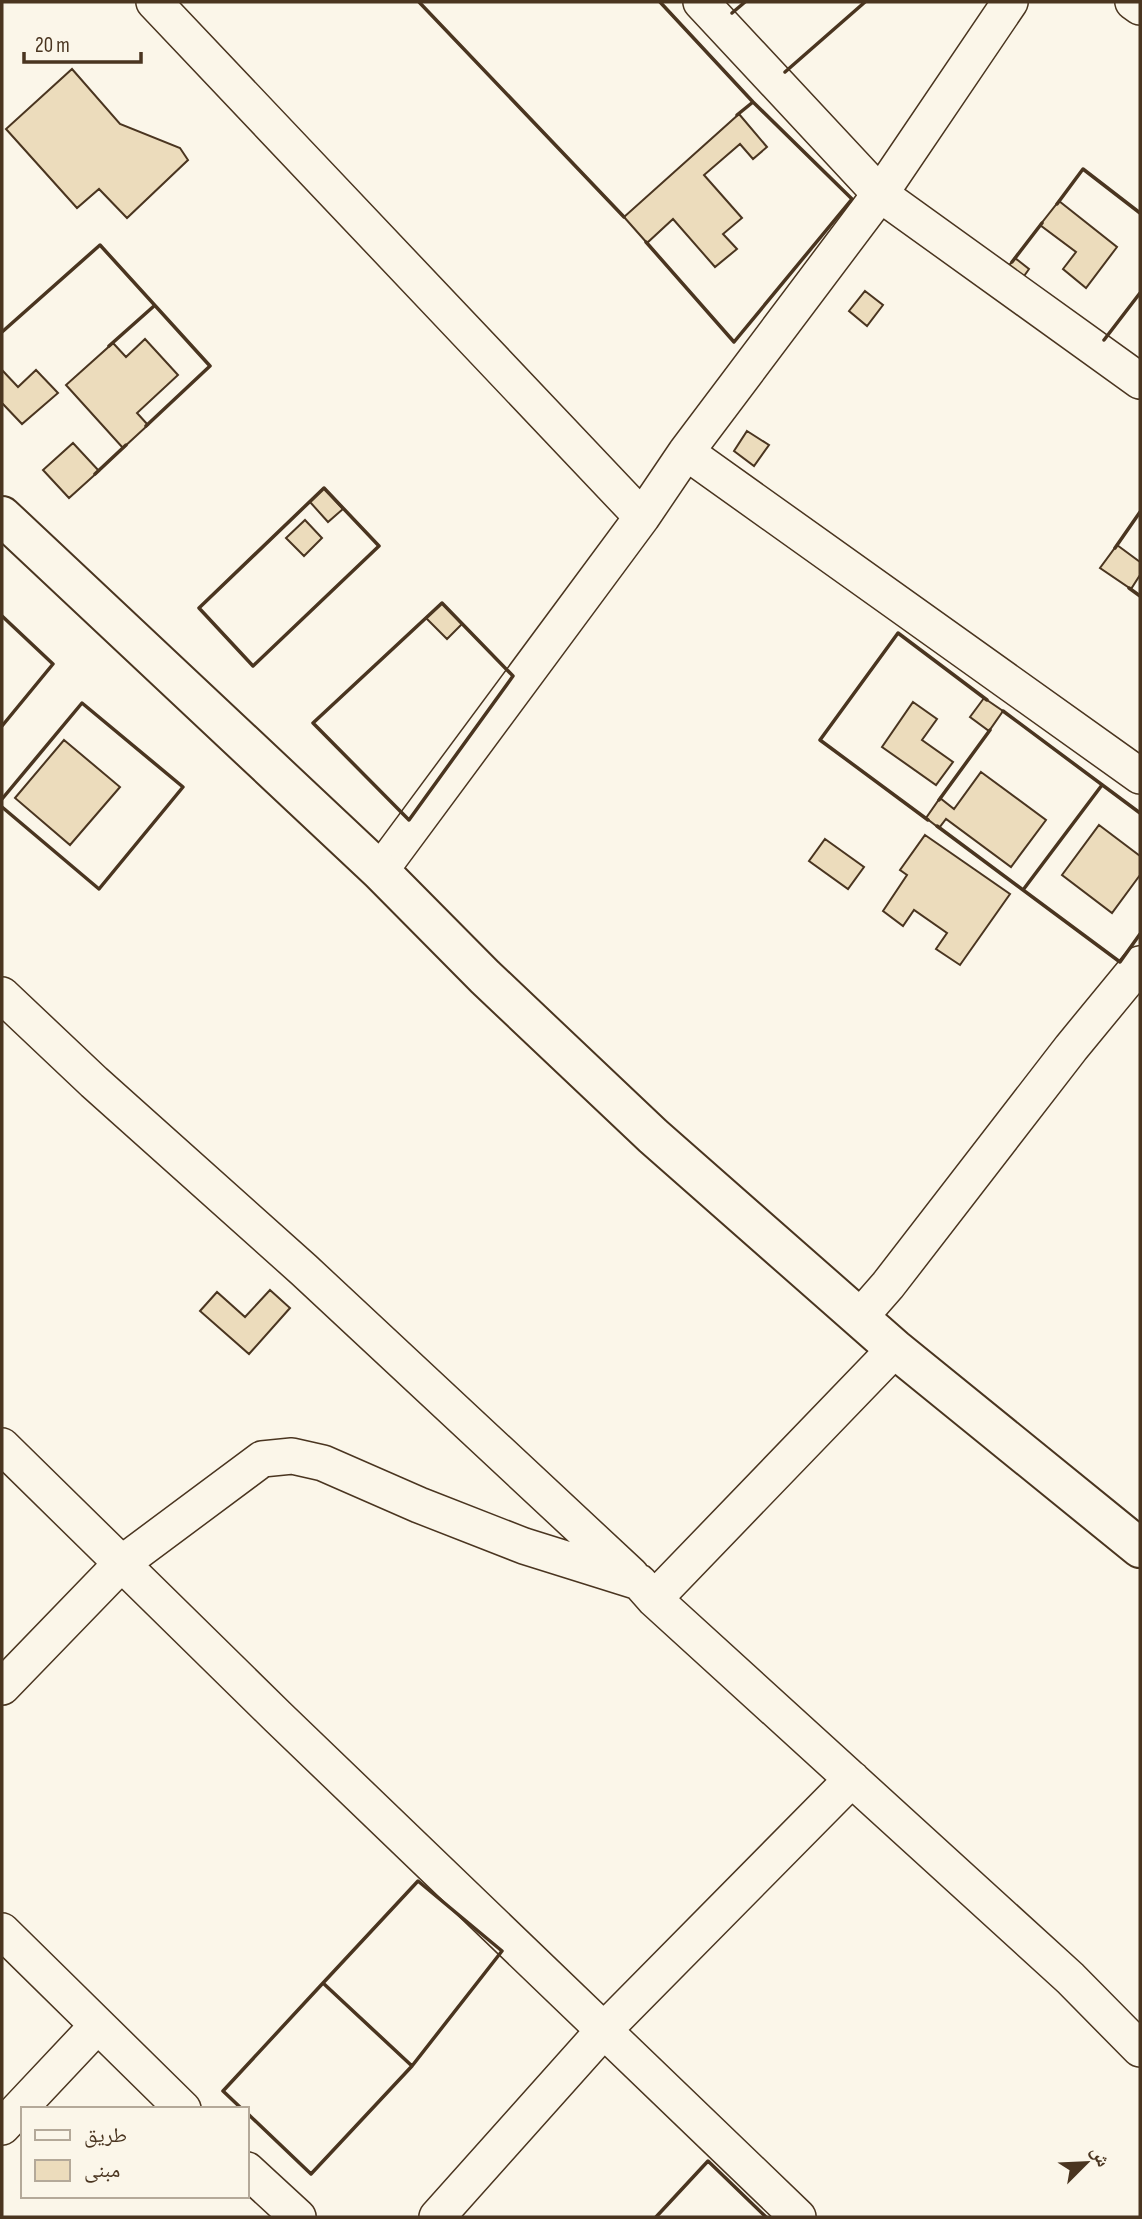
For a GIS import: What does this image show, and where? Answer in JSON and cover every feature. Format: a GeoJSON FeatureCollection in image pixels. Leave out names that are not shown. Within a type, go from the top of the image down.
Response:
{"type":"FeatureCollection","features":[{"type":"Feature","properties":{"kind":"street"},"geometry":{"type":"LineString","coordinates":[[154,2],[642,517]]}},
{"type":"Feature","properties":{"kind":"street"},"geometry":{"type":"LineString","coordinates":[[701,2],[880,194],[1140,381]]}},
{"type":"Feature","properties":{"kind":"street"},"geometry":{"type":"LineString","coordinates":[[380,872],[642,517],[686,452],[880,194],[1010,2]]}},
{"type":"Feature","properties":{"kind":"street"},"geometry":{"type":"LineString","coordinates":[[1133,2],[1140,7]]}},
{"type":"Feature","properties":{"kind":"street"},"geometry":{"type":"LineString","coordinates":[[686,452],[1140,776]]}},
{"type":"Feature","properties":{"kind":"street"},"geometry":{"type":"LineString","coordinates":[[2,516],[380,872],[485,977],[653,1136],[895,1349],[1140,1548]]}},
{"type":"Feature","properties":{"kind":"street"},"geometry":{"type":"LineString","coordinates":[[860,1317],[1140,964]]}},
{"type":"Feature","properties":{"kind":"street"},"geometry":{"type":"LineString","coordinates":[[2,995],[94,1082],[304,1269],[646,1590],[1070,1978],[1140,2049]]}},
{"type":"Feature","properties":{"kind":"street"},"geometry":{"type":"LineString","coordinates":[[646,1590],[895,1349]]}},
{"type":"Feature","properties":{"kind":"street"},"geometry":{"type":"LineString","coordinates":[[2,1446],[798,2217]]}},
{"type":"Feature","properties":{"kind":"street"},"geometry":{"type":"LineString","coordinates":[[2,1687],[121,1563],[262,1459],[292,1456],[323,1463],[419,1505],[646,1590]]}},
{"type":"Feature","properties":{"kind":"street"},"geometry":{"type":"LineString","coordinates":[[437,2217],[604,2030],[852,1779]]}},
{"type":"Feature","properties":{"kind":"street"},"geometry":{"type":"LineString","coordinates":[[2,1931],[181,2107]]}},
{"type":"Feature","properties":{"kind":"street"},"geometry":{"type":"LineString","coordinates":[[2,2127],[97,2026]]}},
{"type":"Feature","properties":{"kind":"street"},"geometry":{"type":"LineString","coordinates":[[248,2171],[298,2217]]}},
{"type":"Feature","properties":{"kind":"building"},"geometry":{"type":"Polygon","coordinates":[[[72,69],[120,124],[180,148],[188,160],[127,218],[99,189],[77,208],[6,129],[72,69]]]}},
{"type":"Feature","properties":{"kind":"building"},"geometry":{"type":"Polygon","coordinates":[[[739,114],[767,147],[753,159],[740,144],[704,175],[742,218],[723,234],[737,249],[715,267],[673,219],[647,243],[624,217],[739,114]]]}},
{"type":"Feature","properties":{"kind":"building"},"geometry":{"type":"Polygon","coordinates":[[[1059,201],[1117,247],[1086,288],[1063,269],[1076,252],[1040,225],[1059,201]]]}},
{"type":"Feature","properties":{"kind":"building"},"geometry":{"type":"Polygon","coordinates":[[[1015,258],[1029,269],[1017,286],[1002,274],[1015,258]]]}},
{"type":"Feature","properties":{"kind":"building"},"geometry":{"type":"Polygon","coordinates":[[[865,291],[883,305],[867,326],[849,311],[865,291]]]}},
{"type":"Feature","properties":{"kind":"building"},"geometry":{"type":"Polygon","coordinates":[[[145,339],[178,375],[137,413],[148,425],[123,448],[66,385],[113,343],[126,357],[145,339]]]}},
{"type":"Feature","properties":{"kind":"building"},"geometry":{"type":"Polygon","coordinates":[[[2,370],[18,387],[36,370],[58,393],[22,424],[2,403],[2,370]]]}},
{"type":"Feature","properties":{"kind":"building"},"geometry":{"type":"Polygon","coordinates":[[[747,431],[769,445],[754,466],[734,451],[747,431]]]}},
{"type":"Feature","properties":{"kind":"building"},"geometry":{"type":"Polygon","coordinates":[[[73,443],[99,471],[69,498],[43,470],[73,443]]]}},
{"type":"Feature","properties":{"kind":"building"},"geometry":{"type":"Polygon","coordinates":[[[324,488],[343,509],[328,522],[310,502],[324,488]]]}},
{"type":"Feature","properties":{"kind":"building"},"geometry":{"type":"Polygon","coordinates":[[[305,520],[322,538],[304,556],[286,538],[305,520]]]}},
{"type":"Feature","properties":{"kind":"building"},"geometry":{"type":"Polygon","coordinates":[[[1117,545],[1140,562],[1140,575],[1131,589],[1100,568],[1117,545]]]}},
{"type":"Feature","properties":{"kind":"building"},"geometry":{"type":"Polygon","coordinates":[[[442,603],[462,624],[447,639],[426,618],[442,603]]]}},
{"type":"Feature","properties":{"kind":"building"},"geometry":{"type":"Polygon","coordinates":[[[984,698],[1003,711],[989,731],[970,717],[984,698]]]}},
{"type":"Feature","properties":{"kind":"building"},"geometry":{"type":"Polygon","coordinates":[[[913,702],[937,719],[922,740],[953,762],[936,785],[882,747],[913,702]]]}},
{"type":"Feature","properties":{"kind":"building"},"geometry":{"type":"Polygon","coordinates":[[[64,740],[120,787],[70,845],[15,798],[64,740]]]}},
{"type":"Feature","properties":{"kind":"building"},"geometry":{"type":"Polygon","coordinates":[[[981,772],[1046,820],[1011,867],[946,819],[939,828],[926,818],[940,798],[954,809],[981,772]]]}},
{"type":"Feature","properties":{"kind":"building"},"geometry":{"type":"Polygon","coordinates":[[[1099,825],[1140,856],[1140,875],[1112,913],[1062,875],[1099,825]]]}},
{"type":"Feature","properties":{"kind":"building"},"geometry":{"type":"Polygon","coordinates":[[[925,835],[1010,894],[960,965],[936,949],[947,933],[914,910],[903,926],[883,911],[907,875],[900,870],[925,835]]]}},
{"type":"Feature","properties":{"kind":"building"},"geometry":{"type":"Polygon","coordinates":[[[825,839],[864,867],[848,889],[809,861],[825,839]]]}},
{"type":"Feature","properties":{"kind":"building"},"geometry":{"type":"Polygon","coordinates":[[[270,1290],[290,1308],[249,1354],[200,1311],[217,1292],[245,1317],[270,1290]]]}},
{"type":"Feature","properties":{"kind":"wall"},"geometry":{"type":"LineString","coordinates":[[419,2],[624,217]]}},
{"type":"Feature","properties":{"kind":"wall"},"geometry":{"type":"LineString","coordinates":[[646,242],[734,342],[852,199],[753,102],[660,2]]}},
{"type":"Feature","properties":{"kind":"wall"},"geometry":{"type":"LineString","coordinates":[[732,13],[745,2]]}},
{"type":"Feature","properties":{"kind":"wall"},"geometry":{"type":"LineString","coordinates":[[785,72],[865,2]]}},
{"type":"Feature","properties":{"kind":"wall"},"geometry":{"type":"LineString","coordinates":[[737,115],[753,102]]}},
{"type":"Feature","properties":{"kind":"wall"},"geometry":{"type":"LineString","coordinates":[[1057,204],[1083,169],[1140,213]]}},
{"type":"Feature","properties":{"kind":"wall"},"geometry":{"type":"LineString","coordinates":[[1012,262],[1042,223]]}},
{"type":"Feature","properties":{"kind":"wall"},"geometry":{"type":"LineString","coordinates":[[2,332],[100,245],[210,366],[146,426]]}},
{"type":"Feature","properties":{"kind":"wall"},"geometry":{"type":"LineString","coordinates":[[1104,340],[1140,293]]}},
{"type":"Feature","properties":{"kind":"wall"},"geometry":{"type":"LineString","coordinates":[[109,346],[154,306]]}},
{"type":"Feature","properties":{"kind":"wall"},"geometry":{"type":"LineString","coordinates":[[95,474],[126,445]]}},
{"type":"Feature","properties":{"kind":"wall"},"geometry":{"type":"LineString","coordinates":[[324,488],[379,546],[253,666],[199,608],[324,488]]}},
{"type":"Feature","properties":{"kind":"wall"},"geometry":{"type":"LineString","coordinates":[[1115,548],[1140,512]]}},
{"type":"Feature","properties":{"kind":"wall"},"geometry":{"type":"LineString","coordinates":[[1129,588],[1140,596]]}},
{"type":"Feature","properties":{"kind":"wall"},"geometry":{"type":"LineString","coordinates":[[442,603],[513,676],[409,820],[313,723],[442,603]]}},
{"type":"Feature","properties":{"kind":"wall"},"geometry":{"type":"LineString","coordinates":[[2,616],[53,664],[2,726]]}},
{"type":"Feature","properties":{"kind":"wall"},"geometry":{"type":"LineString","coordinates":[[928,820],[820,740],[898,633],[987,700]]}},
{"type":"Feature","properties":{"kind":"wall"},"geometry":{"type":"LineString","coordinates":[[2,799],[82,703],[183,787],[99,889],[2,807]]}},
{"type":"Feature","properties":{"kind":"wall"},"geometry":{"type":"LineString","coordinates":[[1003,711],[1140,813]]}},
{"type":"Feature","properties":{"kind":"wall"},"geometry":{"type":"LineString","coordinates":[[939,800],[990,730]]}},
{"type":"Feature","properties":{"kind":"wall"},"geometry":{"type":"LineString","coordinates":[[1023,890],[1102,785]]}},
{"type":"Feature","properties":{"kind":"wall"},"geometry":{"type":"LineString","coordinates":[[937,826],[1120,962],[1140,934]]}},
{"type":"Feature","properties":{"kind":"wall"},"geometry":{"type":"LineString","coordinates":[[418,1881],[502,1951],[412,2066],[323,1983],[418,1881]]}},
{"type":"Feature","properties":{"kind":"wall"},"geometry":{"type":"LineString","coordinates":[[240,2107],[223,2091],[323,1983],[412,2066],[311,2174],[248,2114]]}},
{"type":"Feature","properties":{"kind":"wall"},"geometry":{"type":"LineString","coordinates":[[656,2217],[708,2161],[766,2217]]}}]}
